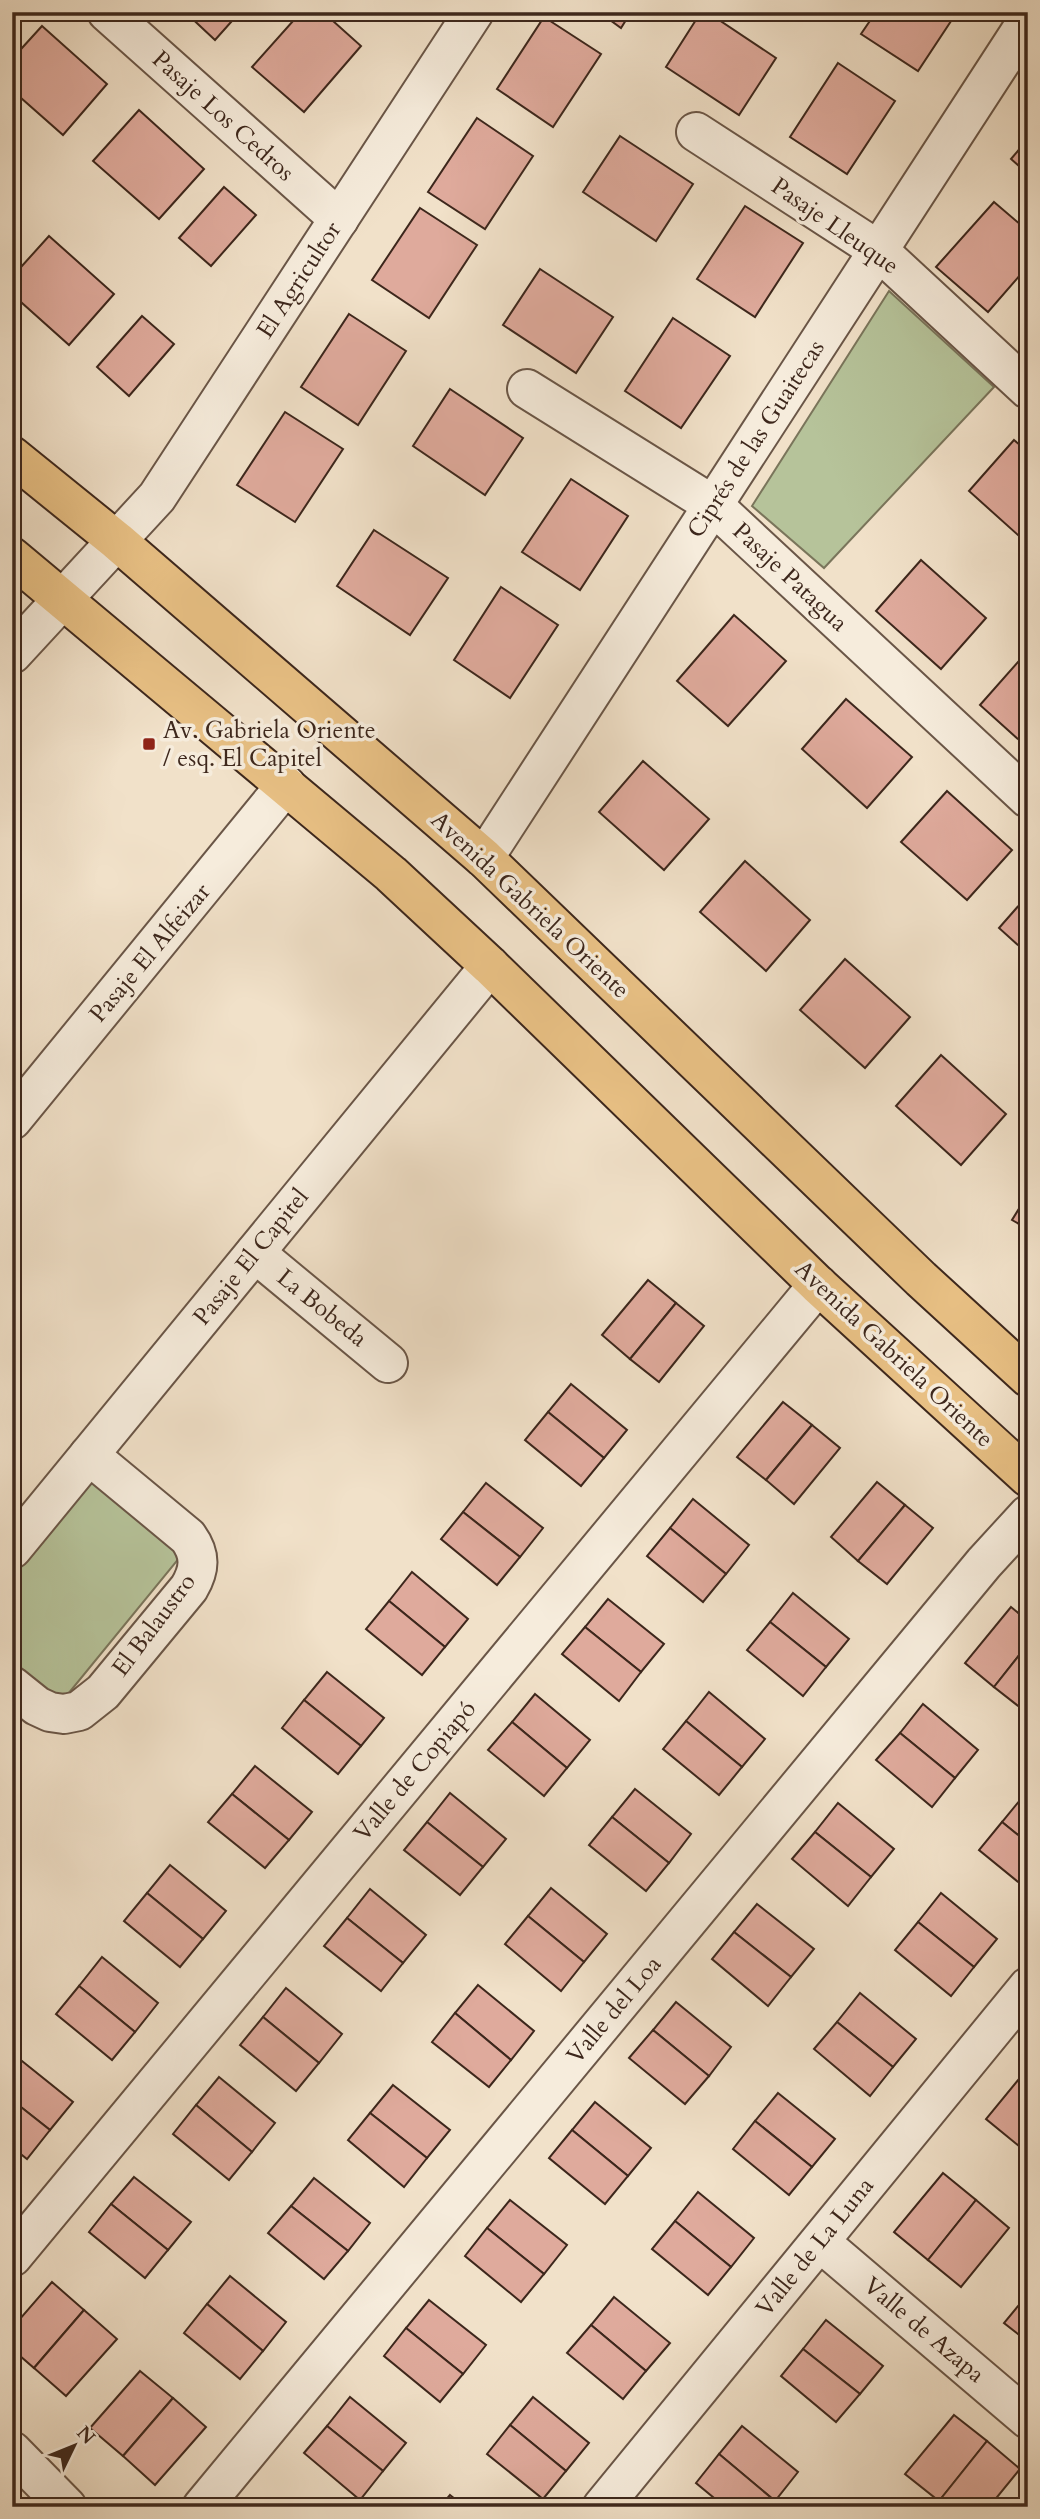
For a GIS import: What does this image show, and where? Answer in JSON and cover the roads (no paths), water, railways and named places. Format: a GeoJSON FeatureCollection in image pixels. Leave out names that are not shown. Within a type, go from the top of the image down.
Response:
{"type":"FeatureCollection","features":[{"type":"Feature","properties":{"kind":"main road","name":"Avenida Gabriela Oriente"},"geometry":{"type":"LineString","coordinates":[[12,456],[117,541],[484,858],[920,1279],[1028,1377]]}},
{"type":"Feature","properties":{"kind":"main road","name":"Avenida Gabriela Oriente"},"geometry":{"type":"LineString","coordinates":[[12,557],[391,874],[491,966],[818,1285],[1028,1477]]}},
{"type":"Feature","properties":{"kind":"street","name":"Pasaje Los Cedros"},"geometry":{"type":"LineString","coordinates":[[107,12],[339,219]]}},
{"type":"Feature","properties":{"kind":"street","name":"El Agricultor"},"geometry":{"type":"LineString","coordinates":[[12,654],[158,498],[474,12]]}},
{"type":"Feature","properties":{"kind":"street","name":"Ciprés de las Guaitecas"},"geometry":{"type":"LineString","coordinates":[[484,858],[1028,20]]}},
{"type":"Feature","properties":{"kind":"street","name":"Pasaje Lleuque"},"geometry":{"type":"LineString","coordinates":[[696,132],[878,250],[1028,388]]}},
{"type":"Feature","properties":{"kind":"street","name":"Pasaje Patagua"},"geometry":{"type":"LineString","coordinates":[[527,389],[713,505],[1028,799]]}},
{"type":"Feature","properties":{"kind":"street","name":"Pasaje El Alfeizar"},"geometry":{"type":"LineString","coordinates":[[12,1120],[286,785]]}},
{"type":"Feature","properties":{"kind":"street","name":"Pasaje El Capitel"},"geometry":{"type":"LineString","coordinates":[[12,1549],[491,966]]}},
{"type":"Feature","properties":{"kind":"street","name":"La Bobeda"},"geometry":{"type":"LineString","coordinates":[[255,1253],[388,1363]]}},
{"type":"Feature","properties":{"kind":"street","name":"Valle de Copiapó"},"geometry":{"type":"LineString","coordinates":[[12,2257],[818,1285]]}},
{"type":"Feature","properties":{"kind":"street","name":"El Balaustro"},"geometry":{"type":"LineString","coordinates":[[12,1686],[37,1706],[50,1712],[64,1714],[79,1711],[103,1692],[189,1588],[197,1574],[198,1559],[195,1547],[188,1537],[89,1455]]}},
{"type":"Feature","properties":{"kind":"street","name":"Valle del Loa"},"geometry":{"type":"LineString","coordinates":[[202,2507],[1028,1514]]}},
{"type":"Feature","properties":{"kind":"street","name":"Valle de La Luna"},"geometry":{"type":"LineString","coordinates":[[610,2504],[820,2242],[1026,1993]]}},
{"type":"Feature","properties":{"kind":"street","name":"Valle de Azapa"},"geometry":{"type":"LineString","coordinates":[[820,2242],[1028,2419]]}},
{"type":"Feature","properties":{"kind":"street"},"geometry":{"type":"LineString","coordinates":[[12,2451],[67,2507]]}},
{"type":"Feature","properties":{"kind":"place","name":"Av. Gabriela Oriente / esq. El Capitel"},"geometry":{"type":"Point","coordinates":[149,744]}}]}
